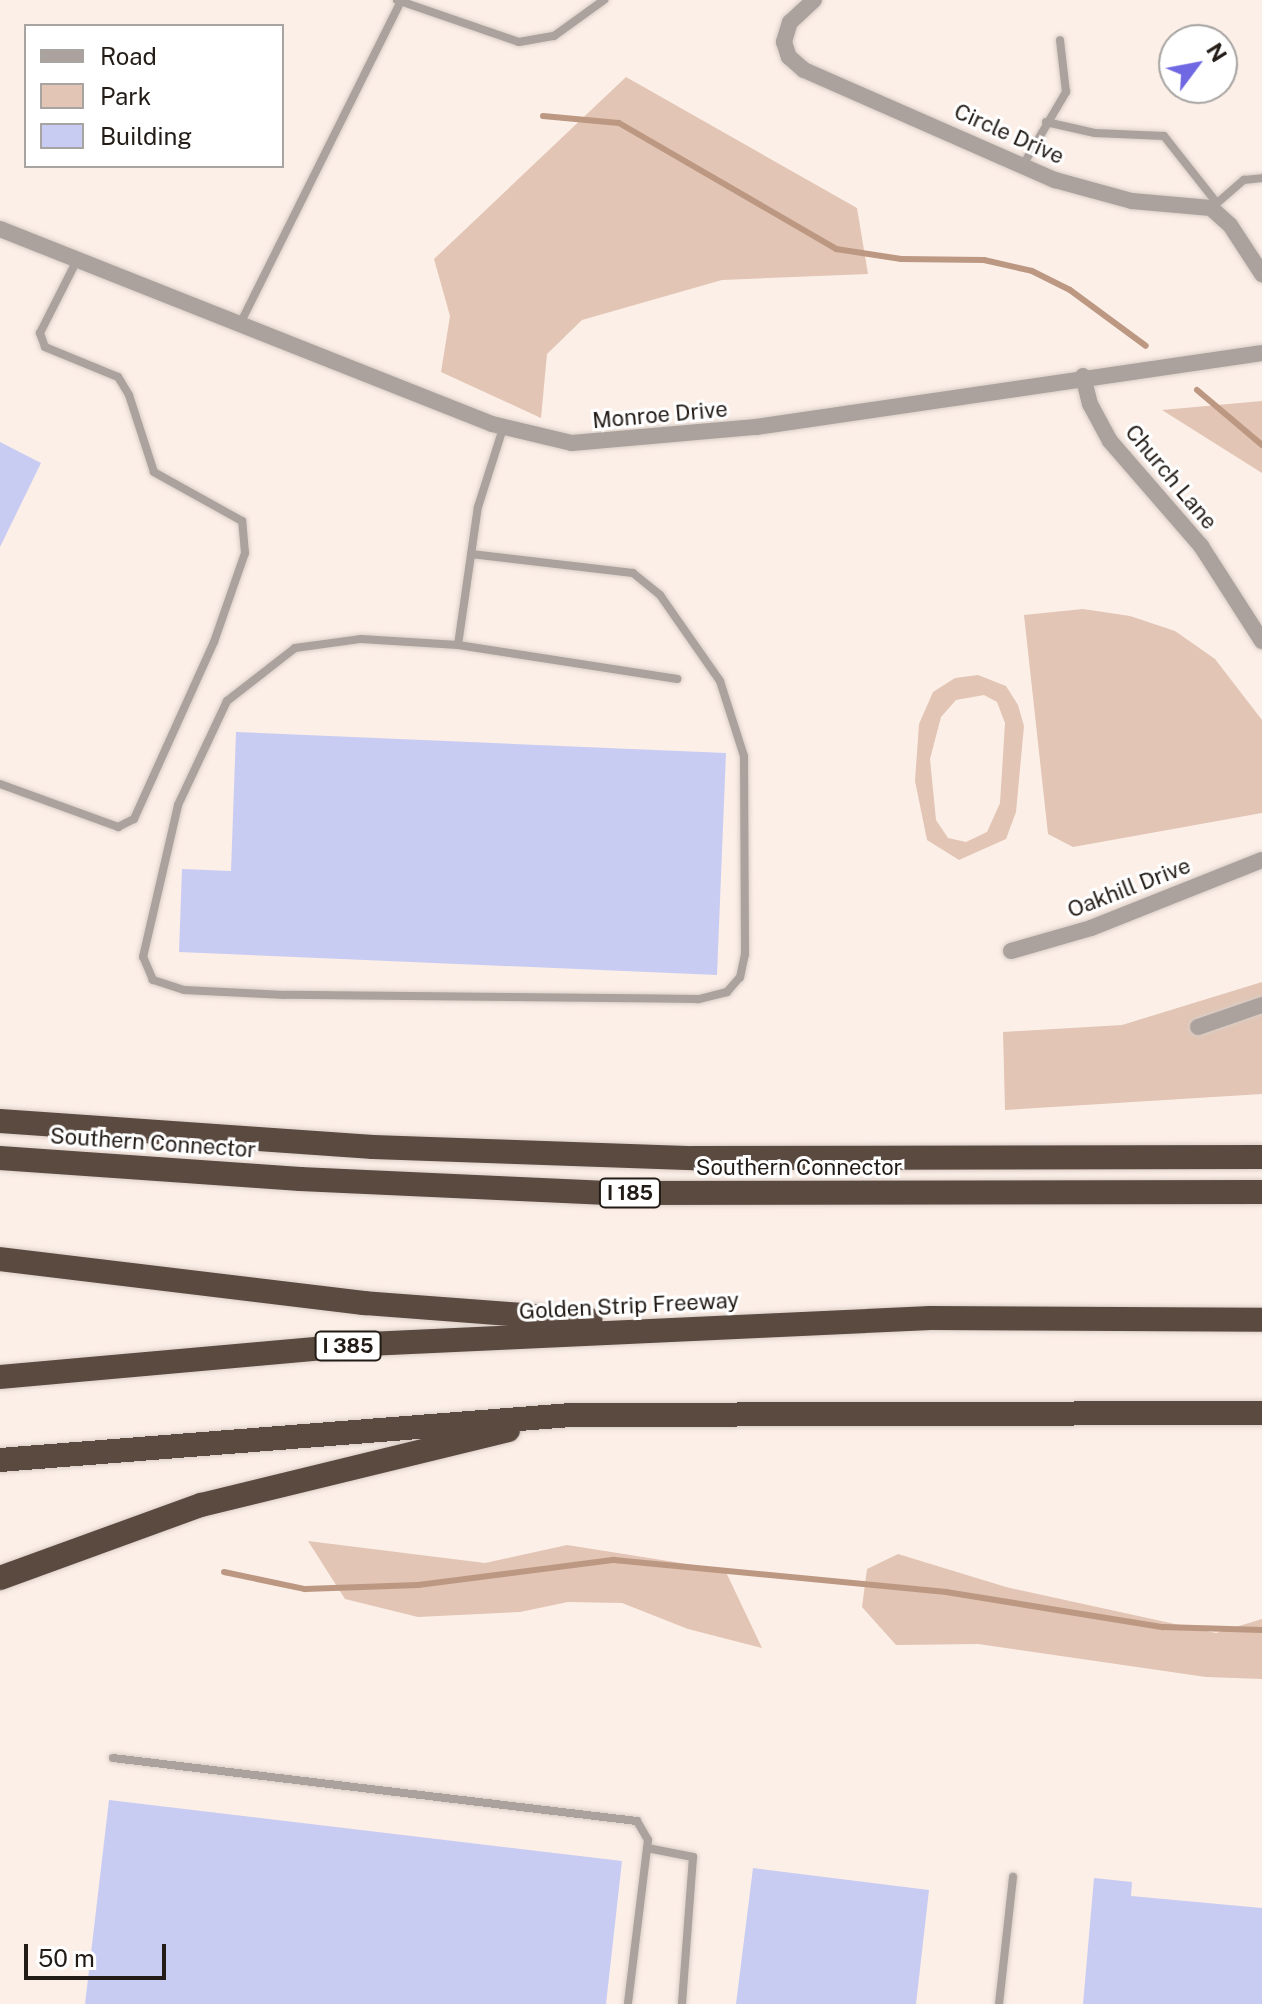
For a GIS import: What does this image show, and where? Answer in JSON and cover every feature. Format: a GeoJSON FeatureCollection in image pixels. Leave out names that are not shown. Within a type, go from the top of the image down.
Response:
{"type":"FeatureCollection","features":[{"type":"Feature","properties":{"kind":"highway","name":"Southern Connector"},"geometry":{"type":"LineString","coordinates":[[0,1121],[373,1147],[694,1158],[1262,1157]]}},
{"type":"Feature","properties":{"kind":"highway","name":"Southern Connector"},"geometry":{"type":"LineString","coordinates":[[0,1158],[300,1179],[608,1193],[1262,1192]]}},
{"type":"Feature","properties":{"kind":"highway"},"geometry":{"type":"LineString","coordinates":[[0,1259],[364,1303],[696,1328]]}},
{"type":"Feature","properties":{"kind":"highway","name":"Golden Strip Freeway"},"geometry":{"type":"LineString","coordinates":[[0,1377],[232,1354],[696,1328],[930,1318],[1262,1320]]}},
{"type":"Feature","properties":{"kind":"highway"},"geometry":{"type":"LineString","coordinates":[[0,1460],[570,1415],[1262,1413]]}},
{"type":"Feature","properties":{"kind":"highway"},"geometry":{"type":"LineString","coordinates":[[0,1578],[201,1505],[570,1415]]}},
{"type":"Feature","properties":{"kind":"street","name":"Circle Drive"},"geometry":{"type":"LineString","coordinates":[[814,0],[786,32],[786,50],[796,65],[1023,165],[1132,201],[1214,206]]}},
{"type":"Feature","properties":{"kind":"street"},"geometry":{"type":"LineString","coordinates":[[1214,206],[1262,274]]}},
{"type":"Feature","properties":{"kind":"street","name":"Monroe Drive"},"geometry":{"type":"LineString","coordinates":[[0,229],[503,428],[572,443],[656,440],[1083,376],[1262,353]]}},
{"type":"Feature","properties":{"kind":"street","name":"Church Lane"},"geometry":{"type":"LineString","coordinates":[[1083,376],[1090,404],[1110,441],[1182,520],[1262,641]]}},
{"type":"Feature","properties":{"kind":"street","name":"Oakhill Drive"},"geometry":{"type":"LineString","coordinates":[[1011,951],[1091,928],[1262,860]]}},
{"type":"Feature","properties":{"kind":"street"},"geometry":{"type":"LineString","coordinates":[[1198,1027],[1262,1005]]}},
{"type":"Feature","properties":{"kind":"lane"},"geometry":{"type":"LineString","coordinates":[[241,322],[398,1],[519,42],[554,36],[604,0]]}},
{"type":"Feature","properties":{"kind":"lane"},"geometry":{"type":"LineString","coordinates":[[1023,165],[1066,92],[1060,40]]}},
{"type":"Feature","properties":{"kind":"lane"},"geometry":{"type":"LineString","coordinates":[[1046,122],[1095,133],[1164,136],[1214,206],[1244,180],[1262,178]]}},
{"type":"Feature","properties":{"kind":"lane"},"geometry":{"type":"LineString","coordinates":[[0,784],[118,827],[134,819],[214,642],[245,553],[242,521],[154,472],[129,395],[118,377],[45,347],[42,326],[78,258]]}},
{"type":"Feature","properties":{"kind":"lane"},"geometry":{"type":"LineString","coordinates":[[458,645],[478,507],[503,428]]}},
{"type":"Feature","properties":{"kind":"lane"},"geometry":{"type":"LineString","coordinates":[[471,554],[633,573],[660,595],[720,681],[744,756],[745,954],[740,977],[727,992],[698,999],[285,995],[184,990],[153,980],[143,957],[178,805],[227,701],[295,648],[361,639],[458,645],[677,679]]}},
{"type":"Feature","properties":{"kind":"lane"},"geometry":{"type":"LineString","coordinates":[[113,1758],[637,1821],[647,1848],[628,2004]]}},
{"type":"Feature","properties":{"kind":"lane"},"geometry":{"type":"LineString","coordinates":[[647,1848],[693,1857],[682,2004]]}},
{"type":"Feature","properties":{"kind":"lane"},"geometry":{"type":"LineString","coordinates":[[999,2004],[1013,1877]]}},
{"type":"Feature","properties":{"kind":"green space"},"geometry":{"type":"Polygon","coordinates":[[[626,77],[857,208],[868,274],[722,280],[582,320],[547,354],[541,418],[441,372],[450,316],[434,259],[626,77]]]}},
{"type":"Feature","properties":{"kind":"green space"},"geometry":{"type":"Polygon","coordinates":[[[1262,401],[1262,473],[1162,410],[1262,401]]]}},
{"type":"Feature","properties":{"kind":"green space"},"geometry":{"type":"Polygon","coordinates":[[[1083,609],[1130,616],[1175,631],[1215,659],[1262,720],[1262,813],[1073,847],[1048,834],[1024,615],[1083,609]]]}},
{"type":"Feature","properties":{"kind":"green space"},"geometry":{"type":"Polygon","coordinates":[[[978,675],[1006,686],[1018,705],[1024,726],[1016,812],[1006,839],[959,860],[927,840],[915,781],[919,724],[933,692],[955,678],[978,675]],[[984,695],[956,700],[941,717],[930,759],[936,820],[948,838],[966,842],[987,832],[1000,803],[1005,723],[997,702],[984,695]]]}},
{"type":"Feature","properties":{"kind":"green space"},"geometry":{"type":"Polygon","coordinates":[[[1262,982],[1262,1094],[1005,1110],[1003,1032],[1122,1025],[1262,982]]]}},
{"type":"Feature","properties":{"kind":"green space"},"geometry":{"type":"Polygon","coordinates":[[[308,1541],[485,1563],[567,1545],[725,1570],[762,1648],[688,1629],[622,1603],[568,1602],[520,1612],[418,1617],[345,1599],[308,1541]]]}},
{"type":"Feature","properties":{"kind":"green space"},"geometry":{"type":"Polygon","coordinates":[[[898,1554],[1006,1587],[1216,1633],[1262,1619],[1262,1679],[1206,1677],[978,1644],[896,1645],[862,1607],[867,1569],[898,1554]]]}},
{"type":"Feature","properties":{"kind":"building"},"geometry":{"type":"Polygon","coordinates":[[[0,442],[41,463],[0,547],[0,442]]]}},
{"type":"Feature","properties":{"kind":"building"},"geometry":{"type":"Polygon","coordinates":[[[236,732],[726,753],[717,975],[179,952],[182,869],[231,871],[236,732]]]}},
{"type":"Feature","properties":{"kind":"building"},"geometry":{"type":"Polygon","coordinates":[[[109,1800],[622,1861],[606,2004],[85,2004],[109,1800]]]}},
{"type":"Feature","properties":{"kind":"building"},"geometry":{"type":"Polygon","coordinates":[[[753,1868],[929,1890],[916,2004],[736,2004],[753,1868]]]}},
{"type":"Feature","properties":{"kind":"building"},"geometry":{"type":"Polygon","coordinates":[[[1094,1878],[1132,1882],[1131,1896],[1262,1908],[1262,2004],[1083,2004],[1094,1878]]]}},
{"type":"Feature","properties":{"kind":"waterway"},"geometry":{"type":"LineString","coordinates":[[543,116],[619,123],[836,249],[901,259],[984,260],[1032,271],[1070,290],[1146,346]]}},
{"type":"Feature","properties":{"kind":"waterway"},"geometry":{"type":"LineString","coordinates":[[1197,390],[1262,445]]}},
{"type":"Feature","properties":{"kind":"waterway"},"geometry":{"type":"LineString","coordinates":[[224,1572],[305,1589],[418,1585],[614,1560],[946,1592],[1163,1627],[1262,1630]]}}]}
